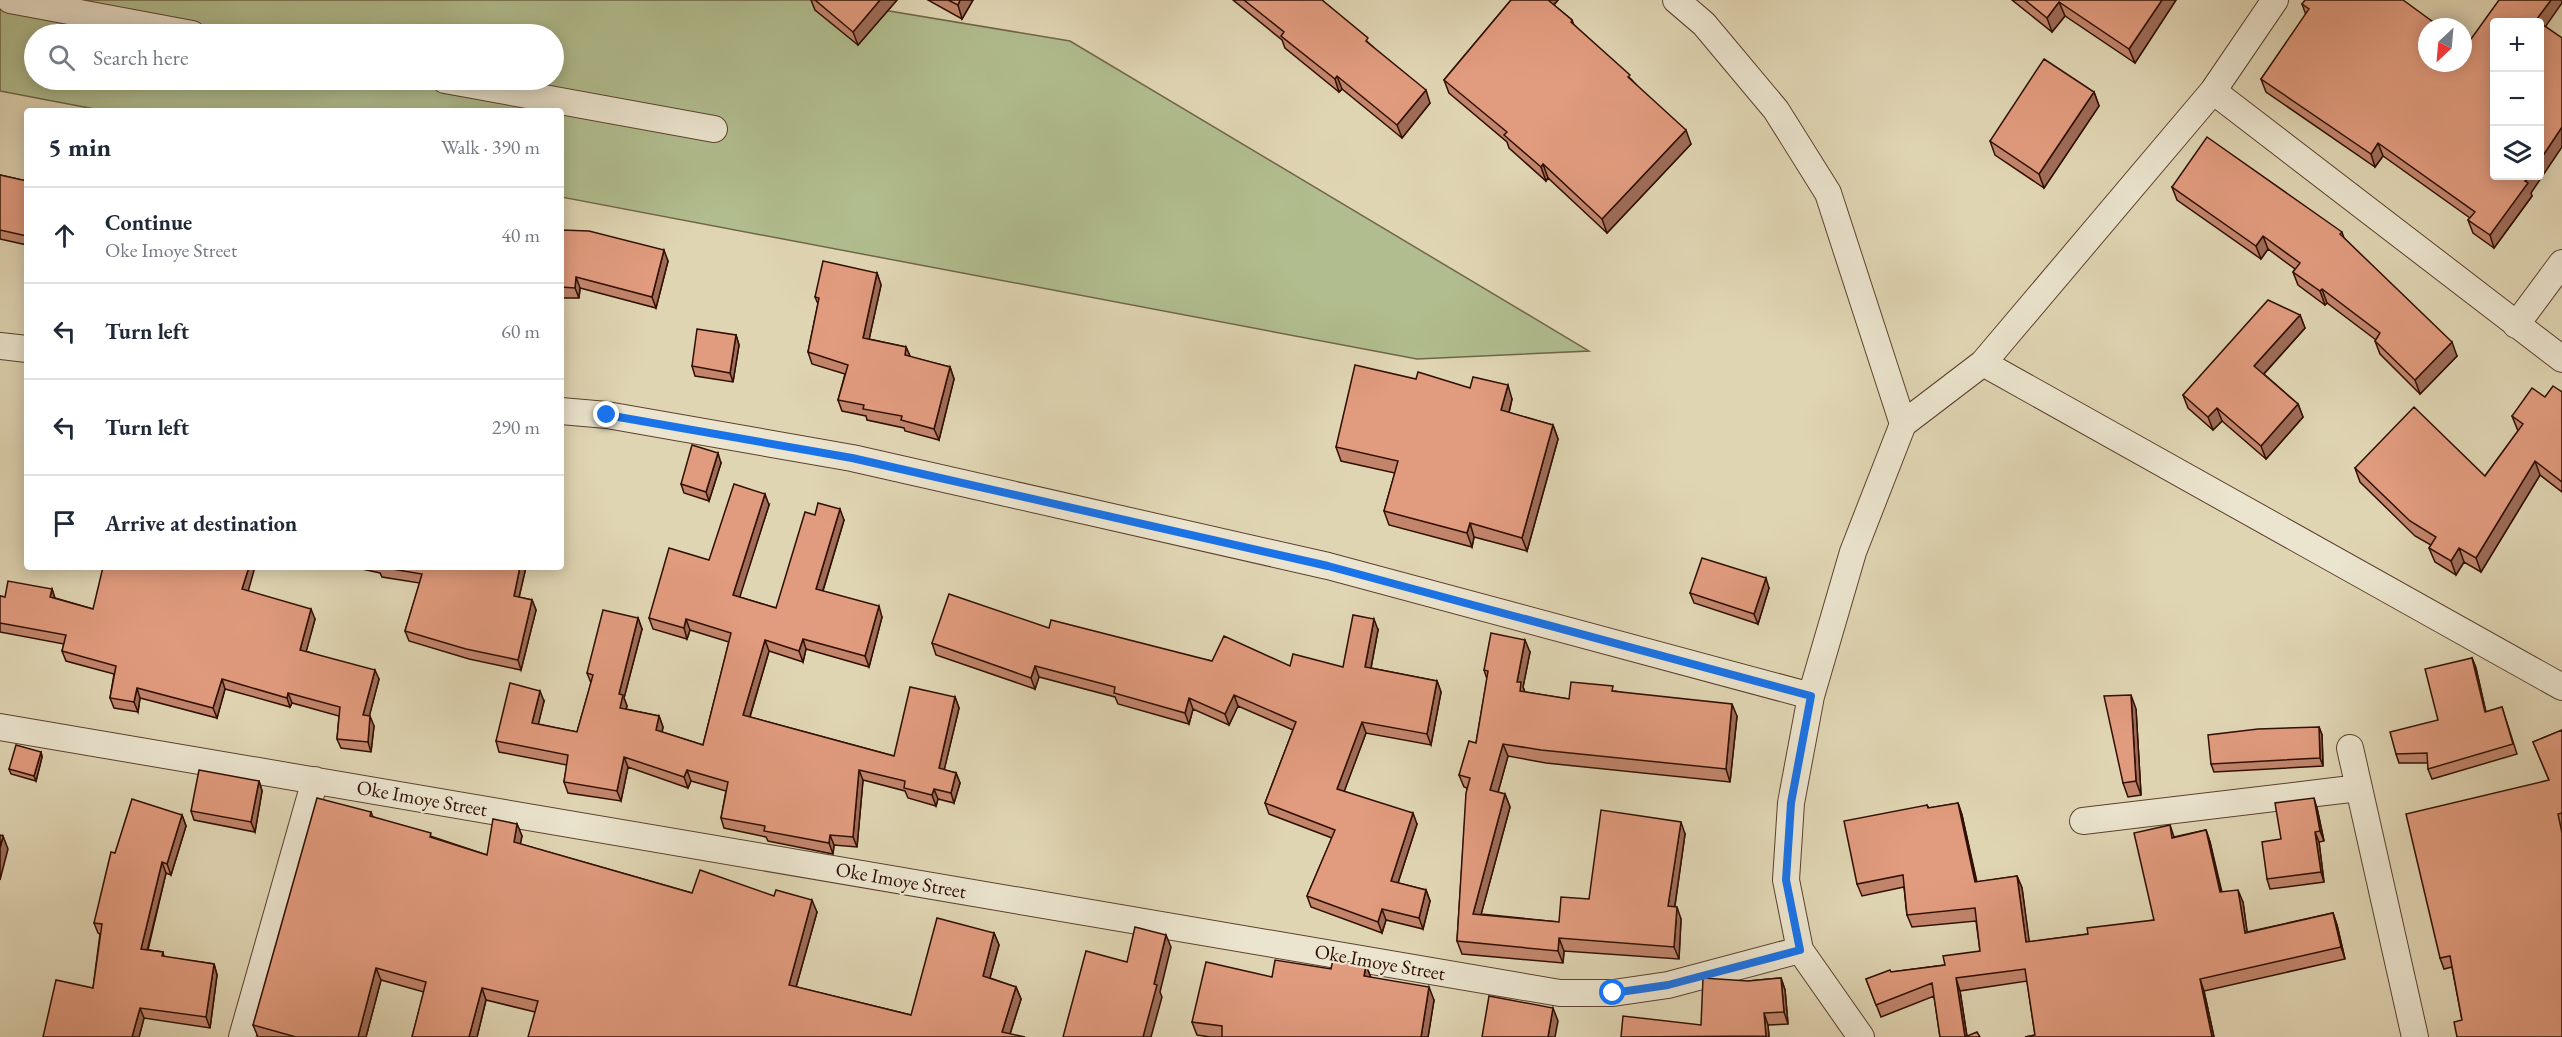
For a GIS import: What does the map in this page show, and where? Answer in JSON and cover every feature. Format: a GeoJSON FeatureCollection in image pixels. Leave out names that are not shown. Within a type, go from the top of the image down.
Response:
{"type":"FeatureCollection","features":[{"type":"Feature","properties":{"kind":"street"},"geometry":{"type":"LineString","coordinates":[[10,0],[138,24]]}},
{"type":"Feature","properties":{"kind":"street"},"geometry":{"type":"LineString","coordinates":[[1676,0],[1704,24],[1776,110],[1828,194],[1903,424]]}},
{"type":"Feature","properties":{"kind":"street"},"geometry":{"type":"LineString","coordinates":[[1861,1037],[1800,950],[1786,880],[1791,803],[1811,696],[1853,552],[1903,424],[1983,363],[2213,91],[2275,0]]}},
{"type":"Feature","properties":{"kind":"street"},"geometry":{"type":"LineString","coordinates":[[501,90],[714,129]]}},
{"type":"Feature","properties":{"kind":"street"},"geometry":{"type":"LineString","coordinates":[[2213,91],[2562,359]]}},
{"type":"Feature","properties":{"kind":"street"},"geometry":{"type":"LineString","coordinates":[[2516,325],[2562,263]]}},
{"type":"Feature","properties":{"kind":"street"},"geometry":{"type":"LineString","coordinates":[[0,346],[24,349]]}},
{"type":"Feature","properties":{"kind":"street"},"geometry":{"type":"LineString","coordinates":[[1983,363],[2562,687]]}},
{"type":"Feature","properties":{"kind":"street"},"geometry":{"type":"LineString","coordinates":[[564,411],[607,415],[852,458],[1328,566],[1811,696]]}},
{"type":"Feature","properties":{"kind":"street","name":"Oke Imoye Street"},"geometry":{"type":"LineString","coordinates":[[0,727],[1560,993],[1613,993],[1668,985],[1800,950]]}},
{"type":"Feature","properties":{"kind":"street"},"geometry":{"type":"LineString","coordinates":[[2350,748],[2415,1037]]}},
{"type":"Feature","properties":{"kind":"street"},"geometry":{"type":"LineString","coordinates":[[242,1037],[315,780]]}},
{"type":"Feature","properties":{"kind":"street"},"geometry":{"type":"LineString","coordinates":[[2083,821],[2358,788]]}},
{"type":"Feature","properties":{"kind":"green space"},"geometry":{"type":"Polygon","coordinates":[[[0,0],[823,0],[1070,41],[1589,351],[1417,359],[564,198],[564,108],[89,108],[0,91],[0,0]]]}},
{"type":"Feature","properties":{"kind":"building"},"geometry":{"type":"Polygon","coordinates":[[[815,0],[880,0],[853,32],[815,0]]]}},
{"type":"Feature","properties":{"kind":"building"},"geometry":{"type":"Polygon","coordinates":[[[948,0],[960,0],[958,5],[948,0]]]}},
{"type":"Feature","properties":{"kind":"building"},"geometry":{"type":"Polygon","coordinates":[[[1244,0],[1322,0],[1368,38],[1366,41],[1426,90],[1397,125],[1337,76],[1335,79],[1281,36],[1284,32],[1244,0]]]}},
{"type":"Feature","properties":{"kind":"building"},"geometry":{"type":"Polygon","coordinates":[[[1511,0],[1548,0],[1572,20],[1571,22],[1630,75],[1628,77],[1686,130],[1602,219],[1543,164],[1541,167],[1504,135],[1507,132],[1444,80],[1511,0]]]}},
{"type":"Feature","properties":{"kind":"building"},"geometry":{"type":"Polygon","coordinates":[[[2025,0],[2162,0],[2129,49],[2059,2],[2047,18],[2025,0]]]}},
{"type":"Feature","properties":{"kind":"building"},"geometry":{"type":"Polygon","coordinates":[[[2305,0],[2403,0],[2428,18],[2418,18],[2418,72],[2472,72],[2472,38],[2499,0],[2551,0],[2538,18],[2490,18],[2490,180],[2526,180],[2528,183],[2490,235],[2468,220],[2475,212],[2378,143],[2371,154],[2261,79],[2309,9],[2302,4],[2305,0]]]}},
{"type":"Feature","properties":{"kind":"building"},"geometry":{"type":"Polygon","coordinates":[[[2544,26],[2562,38],[2562,127],[2544,154],[2544,26]]]}},
{"type":"Feature","properties":{"kind":"building"},"geometry":{"type":"Polygon","coordinates":[[[2044,59],[2094,92],[2039,174],[1990,141],[2044,59]]]}},
{"type":"Feature","properties":{"kind":"building"},"geometry":{"type":"Polygon","coordinates":[[[2207,137],[2342,232],[2340,234],[2452,342],[2415,380],[2375,341],[2380,333],[2322,289],[2320,291],[2293,272],[2300,263],[2263,236],[2256,246],[2172,187],[2207,137]]]}},
{"type":"Feature","properties":{"kind":"building"},"geometry":{"type":"Polygon","coordinates":[[[0,175],[24,180],[24,235],[0,230],[0,175]]]}},
{"type":"Feature","properties":{"kind":"building"},"geometry":{"type":"Polygon","coordinates":[[[564,230],[589,231],[664,250],[652,297],[576,277],[575,288],[564,287],[564,230]]]}},
{"type":"Feature","properties":{"kind":"building"},"geometry":{"type":"Polygon","coordinates":[[[823,261],[877,273],[863,338],[906,347],[905,355],[950,367],[934,429],[901,420],[902,416],[863,409],[864,405],[838,400],[848,365],[808,352],[819,298],[815,297],[823,261]]]}},
{"type":"Feature","properties":{"kind":"building"},"geometry":{"type":"Polygon","coordinates":[[[2268,300],[2300,315],[2254,366],[2298,404],[2261,446],[2217,408],[2208,417],[2183,395],[2268,300]]]}},
{"type":"Feature","properties":{"kind":"building"},"geometry":{"type":"Polygon","coordinates":[[[697,329],[736,335],[730,373],[692,366],[697,329]]]}},
{"type":"Feature","properties":{"kind":"building"},"geometry":{"type":"Polygon","coordinates":[[[1355,365],[1416,379],[1418,372],[1470,388],[1473,377],[1508,385],[1501,410],[1553,425],[1522,538],[1470,523],[1467,533],[1384,511],[1398,461],[1336,447],[1355,365]]]}},
{"type":"Feature","properties":{"kind":"building"},"geometry":{"type":"Polygon","coordinates":[[[2553,386],[2562,392],[2562,482],[2535,461],[2476,558],[2459,548],[2451,561],[2429,548],[2436,537],[2410,521],[2355,468],[2414,407],[2485,476],[2523,424],[2512,416],[2532,388],[2545,397],[2553,386]]]}},
{"type":"Feature","properties":{"kind":"building"},"geometry":{"type":"Polygon","coordinates":[[[692,445],[718,453],[706,492],[681,484],[692,445]]]}},
{"type":"Feature","properties":{"kind":"building"},"geometry":{"type":"Polygon","coordinates":[[[734,484],[765,494],[733,595],[776,608],[805,512],[815,515],[818,503],[840,509],[816,589],[879,606],[865,656],[803,639],[799,651],[765,640],[743,715],[894,756],[910,687],[955,697],[939,768],[956,773],[951,793],[934,789],[932,795],[904,788],[905,781],[859,770],[853,837],[830,835],[829,843],[764,831],[765,826],[721,818],[728,782],[687,770],[684,777],[624,757],[617,791],[564,782],[568,755],[496,741],[510,683],[540,691],[532,723],[577,732],[593,675],[587,673],[603,610],[638,618],[619,694],[623,695],[620,708],[659,716],[656,730],[703,745],[731,633],[686,619],[684,628],[649,618],[669,548],[709,560],[734,484]]]}},
{"type":"Feature","properties":{"kind":"building"},"geometry":{"type":"Polygon","coordinates":[[[1702,558],[1766,578],[1754,614],[1690,593],[1702,558]]]}},
{"type":"Feature","properties":{"kind":"building"},"geometry":{"type":"Polygon","coordinates":[[[102,570],[248,570],[242,589],[311,609],[300,650],[375,670],[363,715],[370,716],[368,742],[337,739],[340,707],[288,693],[287,698],[222,679],[213,708],[137,688],[134,702],[110,698],[116,666],[62,651],[66,635],[0,623],[0,596],[5,597],[8,581],[52,589],[50,597],[93,609],[102,570]]]}},
{"type":"Feature","properties":{"kind":"building"},"geometry":{"type":"Polygon","coordinates":[[[398,570],[519,570],[514,596],[532,600],[518,660],[466,649],[405,631],[422,574],[398,570]]]}},
{"type":"Feature","properties":{"kind":"building"},"geometry":{"type":"Polygon","coordinates":[[[949,594],[1049,628],[1051,620],[1212,661],[1224,636],[1290,666],[1293,654],[1343,667],[1353,615],[1374,619],[1365,667],[1437,681],[1427,734],[1362,722],[1337,789],[1413,813],[1391,881],[1426,890],[1419,918],[1382,909],[1378,922],[1307,896],[1335,830],[1265,803],[1296,722],[1234,695],[1225,714],[1189,698],[1185,713],[1114,693],[1115,687],[1035,666],[1031,678],[932,643],[949,594]]]}},
{"type":"Feature","properties":{"kind":"building"},"geometry":{"type":"Polygon","coordinates":[[[1491,633],[1525,640],[1517,682],[1521,682],[1520,691],[1569,699],[1571,682],[1613,686],[1612,691],[1732,704],[1726,769],[1503,744],[1490,790],[1505,794],[1473,914],[1559,922],[1561,897],[1589,899],[1601,810],[1681,822],[1668,906],[1677,907],[1674,947],[1559,938],[1558,951],[1457,941],[1466,793],[1470,778],[1459,775],[1469,741],[1476,743],[1488,671],[1484,670],[1491,633]]]}},
{"type":"Feature","properties":{"kind":"building"},"geometry":{"type":"Polygon","coordinates":[[[2472,658],[2485,712],[2502,707],[2513,744],[2428,769],[2427,753],[2396,754],[2390,732],[2438,720],[2425,669],[2472,658]]]}},
{"type":"Feature","properties":{"kind":"building"},"geometry":{"type":"Polygon","coordinates":[[[2131,695],[2136,781],[2123,783],[2104,696],[2131,695]]]}},
{"type":"Feature","properties":{"kind":"building"},"geometry":{"type":"Polygon","coordinates":[[[2319,727],[2320,758],[2211,764],[2208,735],[2258,729],[2319,727]]]}},
{"type":"Feature","properties":{"kind":"building"},"geometry":{"type":"Polygon","coordinates":[[[2562,730],[2562,813],[2558,814],[2562,833],[2562,1037],[2457,1037],[2454,1022],[2462,1020],[2450,956],[2440,958],[2406,814],[2549,780],[2533,742],[2562,730]]]}},
{"type":"Feature","properties":{"kind":"building"},"geometry":{"type":"Polygon","coordinates":[[[16,745],[41,752],[34,776],[9,769],[16,745]]]}},
{"type":"Feature","properties":{"kind":"building"},"geometry":{"type":"Polygon","coordinates":[[[199,770],[259,781],[251,822],[191,811],[199,770]]]}},
{"type":"Feature","properties":{"kind":"building"},"geometry":{"type":"Polygon","coordinates":[[[317,798],[371,812],[370,816],[431,833],[430,837],[487,855],[493,819],[517,824],[514,842],[692,893],[700,870],[774,896],[776,890],[812,900],[789,985],[911,1015],[937,918],[994,933],[983,976],[1016,987],[1002,1032],[1025,1037],[528,1037],[538,1001],[482,988],[469,1037],[412,1037],[426,982],[376,968],[358,1037],[296,1037],[253,1025],[317,798]]]}},
{"type":"Feature","properties":{"kind":"building"},"geometry":{"type":"Polygon","coordinates":[[[2314,798],[2320,831],[2315,832],[2321,872],[2267,879],[2262,842],[2281,839],[2275,803],[2314,798]]]}},
{"type":"Feature","properties":{"kind":"building"},"geometry":{"type":"Polygon","coordinates":[[[132,799],[182,815],[167,864],[162,862],[141,949],[163,952],[162,956],[214,964],[206,1017],[140,1008],[132,1037],[43,1037],[56,980],[93,988],[102,924],[94,923],[111,852],[115,853],[132,799]]]}},
{"type":"Feature","properties":{"kind":"building"},"geometry":{"type":"Polygon","coordinates":[[[1958,803],[1975,882],[2017,876],[2026,942],[2088,934],[2087,928],[2154,920],[2134,833],[2170,825],[2172,838],[2206,830],[2220,892],[2238,890],[2245,933],[2333,913],[2341,947],[2200,979],[2212,1037],[2025,1037],[2035,1035],[2025,969],[1956,978],[1965,1037],[1940,1037],[1932,983],[1876,1005],[1866,979],[1890,970],[1891,972],[1945,965],[1943,956],[1980,951],[1975,908],[1907,915],[1903,875],[1857,884],[1844,821],[1927,805],[1928,808],[1958,803]]]}},
{"type":"Feature","properties":{"kind":"building"},"geometry":{"type":"Polygon","coordinates":[[[1135,927],[1166,935],[1154,984],[1157,985],[1143,1037],[1063,1037],[1086,951],[1127,962],[1135,927]]]}},
{"type":"Feature","properties":{"kind":"building"},"geometry":{"type":"Polygon","coordinates":[[[1333,959],[1366,965],[1364,976],[1429,987],[1421,1037],[1222,1037],[1222,1026],[1192,1022],[1206,962],[1272,977],[1275,960],[1331,969],[1333,959]]]}},
{"type":"Feature","properties":{"kind":"building"},"geometry":{"type":"Polygon","coordinates":[[[1703,978],[1748,981],[1781,978],[1784,1012],[1764,1013],[1766,1036],[1621,1037],[1623,1016],[1701,1025],[1703,978]]]}},
{"type":"Feature","properties":{"kind":"building"},"geometry":{"type":"Polygon","coordinates":[[[1489,996],[1553,1008],[1548,1037],[1482,1037],[1489,996]]]}},
{"type":"Feature","properties":{"kind":"building"},"geometry":{"type":"Polygon","coordinates":[[[1977,1032],[1980,1037],[1965,1037],[1977,1032]]]}},
{"type":"Feature","properties":{"kind":"route"},"geometry":{"type":"LineString","coordinates":[[607,415],[852,458],[1328,566],[1811,696],[1791,803],[1786,880],[1800,950],[1668,985],[1613,993]]}}]}
